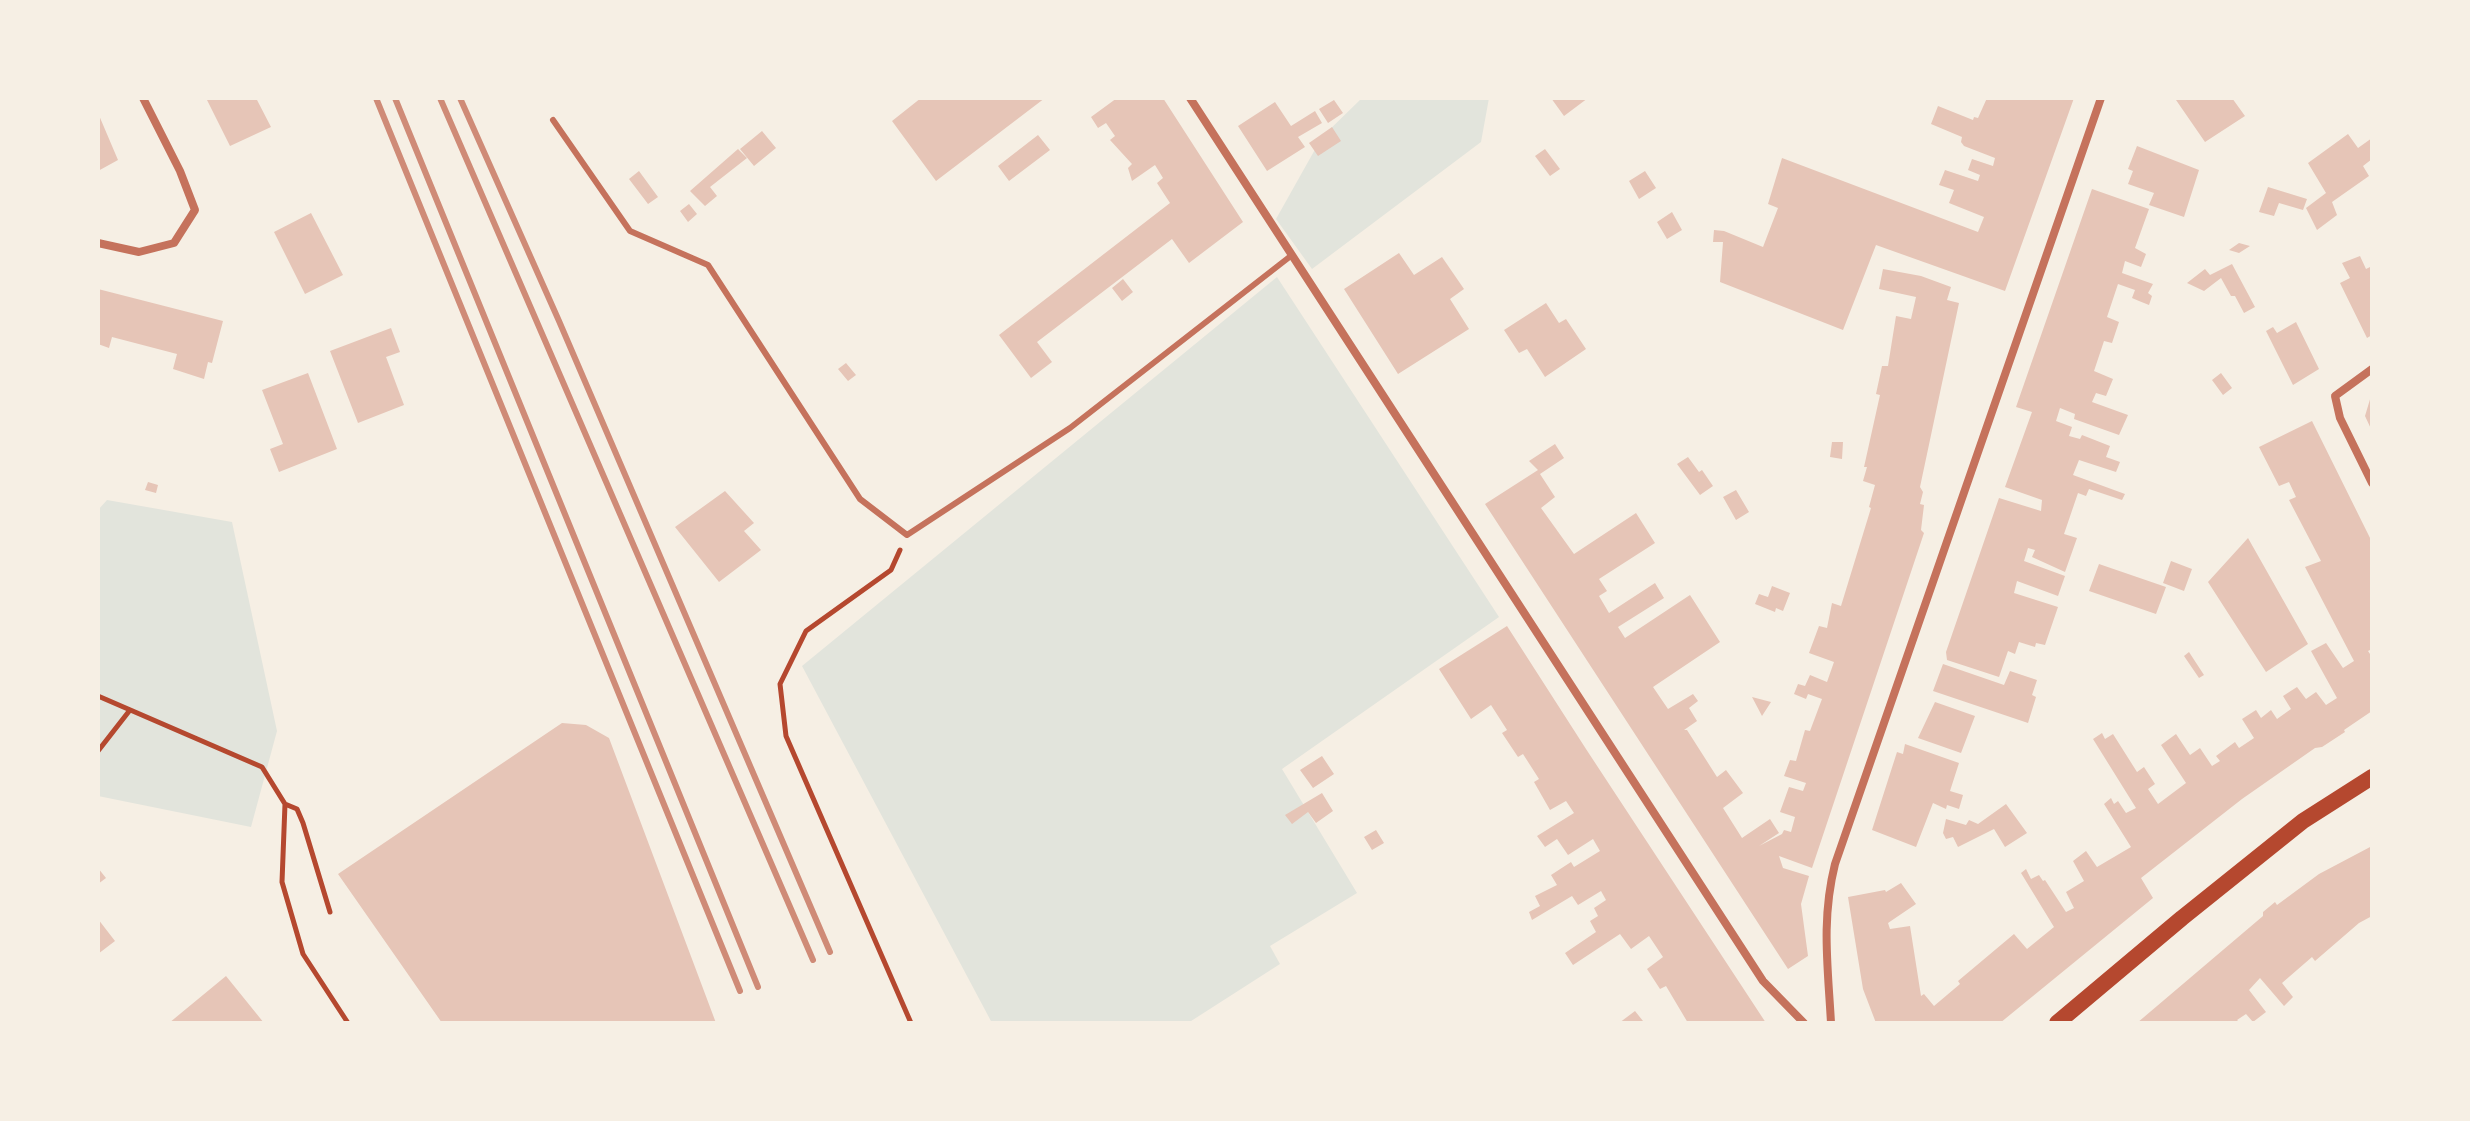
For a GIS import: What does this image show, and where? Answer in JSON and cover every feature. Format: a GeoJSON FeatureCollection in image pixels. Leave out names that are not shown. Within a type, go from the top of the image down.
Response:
{"type":"FeatureCollection","features":[{"type":"Feature","properties":{"kind":"main road"},"geometry":{"type":"LineString","coordinates":[[2057,1023],[2303,821],[2372,777]]}},
{"type":"Feature","properties":{"kind":"street"},"geometry":{"type":"LineString","coordinates":[[98,243],[139,252],[174,243],[195,210],[180,171],[143,98]]}},
{"type":"Feature","properties":{"kind":"street"},"geometry":{"type":"LineString","coordinates":[[1190,98],[1763,981],[1804,1023]]}},
{"type":"Feature","properties":{"kind":"street"},"geometry":{"type":"LineString","coordinates":[[1831,1023],[1826,948],[1827,897],[1835,864],[2101,98]]}},
{"type":"Feature","properties":{"kind":"street"},"geometry":{"type":"LineString","coordinates":[[2372,369],[2335,396],[2340,418],[2372,483]]}},
{"type":"Feature","properties":{"kind":"lane"},"geometry":{"type":"LineString","coordinates":[[553,120],[630,231],[708,265],[860,499],[907,535],[1070,428],[1292,255]]}},
{"type":"Feature","properties":{"kind":"path"},"geometry":{"type":"LineString","coordinates":[[907,535],[891,570],[806,631],[780,684],[786,736],[911,1023]]}},
{"type":"Feature","properties":{"kind":"path"},"geometry":{"type":"LineString","coordinates":[[98,696],[262,767],[285,804],[282,882],[303,954],[348,1023]]}},
{"type":"Feature","properties":{"kind":"path"},"geometry":{"type":"LineString","coordinates":[[98,751],[130,710]]}},
{"type":"Feature","properties":{"kind":"path"},"geometry":{"type":"LineString","coordinates":[[285,804],[297,809],[303,823],[330,912]]}},
{"type":"Feature","properties":{"kind":"shaded area"},"geometry":{"type":"Polygon","coordinates":[[[1362,98],[1489,98],[1481,142],[1312,269],[1276,219],[1322,137],[1362,98]]]}},
{"type":"Feature","properties":{"kind":"shaded area"},"geometry":{"type":"Polygon","coordinates":[[[1277,277],[1499,617],[1282,769],[1357,893],[1270,946],[1280,964],[1188,1023],[992,1023],[802,666],[1277,277]]]}},
{"type":"Feature","properties":{"kind":"shaded area"},"geometry":{"type":"Polygon","coordinates":[[[107,500],[232,522],[277,731],[251,827],[98,796],[98,510],[107,500]]]}},
{"type":"Feature","properties":{"kind":"building"},"geometry":{"type":"Polygon","coordinates":[[[206,98],[256,98],[271,127],[230,146],[206,98]]]}},
{"type":"Feature","properties":{"kind":"building"},"geometry":{"type":"Polygon","coordinates":[[[921,98],[1045,98],[936,181],[892,121],[921,98]]]}},
{"type":"Feature","properties":{"kind":"building"},"geometry":{"type":"Polygon","coordinates":[[[1117,98],[1163,98],[1243,222],[1189,263],[1172,239],[1037,342],[1052,362],[1031,378],[999,335],[1170,203],[1157,183],[1163,178],[1155,165],[1132,181],[1128,168],[1132,164],[1110,140],[1115,136],[1106,123],[1098,128],[1091,117],[1117,98]]]}},
{"type":"Feature","properties":{"kind":"building"},"geometry":{"type":"Polygon","coordinates":[[[1551,98],[1588,98],[1564,116],[1551,98]]]}},
{"type":"Feature","properties":{"kind":"building"},"geometry":{"type":"Polygon","coordinates":[[[1987,98],[2074,98],[2005,291],[1876,245],[1843,330],[1720,282],[1723,242],[1713,242],[1714,230],[1763,247],[1778,208],[1768,204],[1782,158],[1978,232],[1984,217],[1949,203],[1954,190],[1939,185],[1945,170],[1978,181],[1980,175],[1968,170],[1972,159],[1993,166],[1995,158],[1964,146],[1962,137],[1931,124],[1938,106],[1973,120],[1974,117],[1978,118],[1987,98]]]}},
{"type":"Feature","properties":{"kind":"building"},"geometry":{"type":"Polygon","coordinates":[[[2232,98],[2245,116],[2205,142],[2176,100],[2232,98]]]}},
{"type":"Feature","properties":{"kind":"building"},"geometry":{"type":"Polygon","coordinates":[[[1334,100],[1343,113],[1328,123],[1319,109],[1334,100]]]}},
{"type":"Feature","properties":{"kind":"building"},"geometry":{"type":"Polygon","coordinates":[[[1275,102],[1291,126],[1315,111],[1322,123],[1298,137],[1305,147],[1267,171],[1238,126],[1275,102]]]}},
{"type":"Feature","properties":{"kind":"building"},"geometry":{"type":"Polygon","coordinates":[[[98,113],[118,160],[98,171],[98,113]]]}},
{"type":"Feature","properties":{"kind":"building"},"geometry":{"type":"Polygon","coordinates":[[[1332,127],[1341,141],[1318,156],[1309,143],[1332,127]]]}},
{"type":"Feature","properties":{"kind":"building"},"geometry":{"type":"Polygon","coordinates":[[[762,131],[776,148],[754,166],[740,149],[762,131]]]}},
{"type":"Feature","properties":{"kind":"building"},"geometry":{"type":"Polygon","coordinates":[[[2348,134],[2358,148],[2372,138],[2372,159],[2363,166],[2369,176],[2332,202],[2337,215],[2317,230],[2306,208],[2326,193],[2308,163],[2348,134]]]}},
{"type":"Feature","properties":{"kind":"building"},"geometry":{"type":"Polygon","coordinates":[[[1038,135],[1050,150],[1009,181],[998,166],[1038,135]]]}},
{"type":"Feature","properties":{"kind":"building"},"geometry":{"type":"Polygon","coordinates":[[[2137,146],[2199,170],[2184,217],[2149,205],[2154,193],[2128,184],[2133,171],[2128,169],[2137,146]]]}},
{"type":"Feature","properties":{"kind":"building"},"geometry":{"type":"Polygon","coordinates":[[[738,149],[747,158],[710,187],[717,196],[705,206],[690,191],[738,149]]]}},
{"type":"Feature","properties":{"kind":"building"},"geometry":{"type":"Polygon","coordinates":[[[1545,149],[1560,169],[1550,176],[1535,156],[1545,149]]]}},
{"type":"Feature","properties":{"kind":"building"},"geometry":{"type":"Polygon","coordinates":[[[639,171],[658,197],[648,204],[629,179],[639,171]]]}},
{"type":"Feature","properties":{"kind":"building"},"geometry":{"type":"Polygon","coordinates":[[[1645,171],[1656,188],[1639,199],[1629,181],[1645,171]]]}},
{"type":"Feature","properties":{"kind":"building"},"geometry":{"type":"Polygon","coordinates":[[[2268,187],[2307,199],[2303,210],[2279,203],[2274,216],[2259,212],[2268,187]]]}},
{"type":"Feature","properties":{"kind":"building"},"geometry":{"type":"Polygon","coordinates":[[[2092,189],[2149,209],[2135,248],[2146,254],[2141,267],[2125,261],[2122,273],[2153,284],[2148,293],[2152,296],[2149,305],[2132,298],[2135,290],[2118,284],[2107,317],[2119,322],[2112,343],[2104,341],[2094,371],[2113,379],[2106,396],[2096,393],[2092,402],[2128,415],[2119,435],[2074,419],[2075,414],[2060,408],[2056,421],[2072,427],[2069,436],[2080,439],[2082,435],[2110,446],[2106,457],[2120,462],[2116,472],[2079,460],[2073,475],[2125,494],[2122,500],[2089,489],[2086,496],[2078,493],[2064,534],[2077,538],[2065,572],[2032,557],[2035,550],[2028,548],[2024,561],[2065,576],[2058,596],[2017,581],[2014,593],[2058,607],[2045,645],[2036,643],[2035,647],[2019,642],[2015,654],[2008,651],[1999,677],[1947,660],[1946,652],[1999,498],[2041,511],[2042,500],[2005,487],[2032,412],[2016,407],[2092,189]]]}},
{"type":"Feature","properties":{"kind":"building"},"geometry":{"type":"Polygon","coordinates":[[[689,204],[697,214],[688,222],[680,211],[689,204]]]}},
{"type":"Feature","properties":{"kind":"building"},"geometry":{"type":"Polygon","coordinates":[[[1672,212],[1682,230],[1667,239],[1657,222],[1672,212]]]}},
{"type":"Feature","properties":{"kind":"building"},"geometry":{"type":"Polygon","coordinates":[[[311,213],[343,275],[305,294],[274,232],[311,213]]]}},
{"type":"Feature","properties":{"kind":"building"},"geometry":{"type":"Polygon","coordinates":[[[2239,243],[2250,246],[2239,253],[2229,250],[2239,243]]]}},
{"type":"Feature","properties":{"kind":"building"},"geometry":{"type":"Polygon","coordinates":[[[1399,253],[1414,275],[1442,257],[1464,289],[1450,299],[1469,329],[1398,374],[1344,289],[1399,253]]]}},
{"type":"Feature","properties":{"kind":"building"},"geometry":{"type":"Polygon","coordinates":[[[2360,256],[2366,269],[2372,266],[2372,335],[2367,338],[2340,283],[2350,278],[2342,263],[2360,256]]]}},
{"type":"Feature","properties":{"kind":"building"},"geometry":{"type":"Polygon","coordinates":[[[2232,264],[2255,307],[2244,313],[2221,278],[2204,291],[2187,283],[2205,269],[2210,275],[2232,264]]]}},
{"type":"Feature","properties":{"kind":"building"},"geometry":{"type":"Polygon","coordinates":[[[1883,269],[1921,276],[1951,287],[1947,300],[1959,303],[1920,487],[1923,492],[1920,504],[1924,505],[1921,530],[1924,533],[1812,868],[1779,856],[1783,868],[1809,876],[1801,904],[1808,956],[1788,969],[1485,504],[1538,470],[1529,461],[1555,444],[1564,458],[1540,474],[1555,497],[1541,508],[1574,554],[1636,513],[1655,543],[1599,579],[1607,591],[1599,596],[1609,613],[1655,583],[1664,598],[1618,627],[1625,638],[1690,595],[1720,642],[1653,687],[1668,709],[1693,694],[1698,701],[1689,708],[1697,721],[1684,730],[1687,730],[1717,777],[1726,770],[1743,793],[1723,808],[1742,838],[1770,819],[1779,833],[1759,846],[1784,830],[1791,832],[1795,817],[1780,812],[1789,787],[1803,791],[1806,783],[1784,776],[1790,760],[1796,761],[1805,730],[1810,731],[1822,699],[1808,694],[1806,699],[1794,694],[1798,684],[1805,686],[1810,675],[1827,682],[1834,662],[1809,653],[1819,626],[1827,628],[1832,603],[1841,606],[1871,508],[1875,485],[1863,481],[1880,395],[1876,394],[1882,366],[1888,366],[1896,316],[1911,319],[1916,297],[1879,289],[1883,269]]]}},
{"type":"Feature","properties":{"kind":"building"},"geometry":{"type":"Polygon","coordinates":[[[1123,279],[1133,292],[1122,301],[1112,288],[1123,279]]]}},
{"type":"Feature","properties":{"kind":"building"},"geometry":{"type":"Polygon","coordinates":[[[98,289],[223,321],[212,363],[208,362],[204,379],[173,369],[177,354],[112,337],[109,348],[98,344],[98,289]]]}},
{"type":"Feature","properties":{"kind":"building"},"geometry":{"type":"Polygon","coordinates":[[[1546,303],[1559,323],[1566,319],[1586,349],[1545,377],[1527,349],[1519,353],[1504,330],[1546,303]]]}},
{"type":"Feature","properties":{"kind":"building"},"geometry":{"type":"Polygon","coordinates":[[[2296,322],[2319,369],[2293,385],[2266,331],[2273,327],[2277,333],[2296,322]]]}},
{"type":"Feature","properties":{"kind":"building"},"geometry":{"type":"Polygon","coordinates":[[[391,328],[400,352],[386,357],[404,405],[358,423],[330,351],[391,328]]]}},
{"type":"Feature","properties":{"kind":"building"},"geometry":{"type":"Polygon","coordinates":[[[846,363],[856,375],[848,381],[838,369],[846,363]]]}},
{"type":"Feature","properties":{"kind":"building"},"geometry":{"type":"Polygon","coordinates":[[[308,373],[337,449],[279,472],[270,449],[283,444],[262,390],[308,373]]]}},
{"type":"Feature","properties":{"kind":"building"},"geometry":{"type":"Polygon","coordinates":[[[2221,373],[2232,388],[2223,395],[2212,380],[2221,373]]]}},
{"type":"Feature","properties":{"kind":"building"},"geometry":{"type":"Polygon","coordinates":[[[2372,396],[2372,431],[2365,416],[2372,396]]]}},
{"type":"Feature","properties":{"kind":"building"},"geometry":{"type":"Polygon","coordinates":[[[2312,421],[2372,542],[2372,649],[2368,651],[2372,657],[2372,711],[2242,799],[2141,878],[2153,898],[2000,1023],[1876,1023],[1863,989],[1848,897],[1886,892],[1901,883],[1916,904],[1888,923],[1890,929],[1910,926],[1921,996],[1924,994],[1934,1006],[1960,984],[1958,981],[2014,934],[2027,949],[2054,927],[2021,873],[2026,869],[2031,879],[2039,875],[2045,880],[2066,912],[2074,908],[2066,892],[2084,881],[2073,861],[2086,851],[2097,867],[2131,847],[2104,804],[2111,798],[2114,804],[2118,801],[2126,813],[2136,808],[2093,739],[2102,733],[2105,739],[2113,734],[2137,772],[2144,767],[2155,784],[2148,789],[2158,804],[2186,783],[2161,745],[2176,734],[2190,755],[2200,748],[2212,766],[2220,761],[2216,756],[2235,742],[2239,748],[2254,738],[2242,719],[2256,710],[2261,718],[2271,710],[2277,719],[2291,709],[2283,696],[2297,687],[2306,699],[2316,692],[2326,705],[2337,698],[2311,651],[2326,643],[2343,668],[2354,661],[2305,567],[2321,561],[2289,500],[2296,497],[2289,482],[2279,486],[2259,447],[2312,421]]]}},
{"type":"Feature","properties":{"kind":"building"},"geometry":{"type":"Polygon","coordinates":[[[1832,442],[1843,442],[1842,459],[1830,457],[1832,442]]]}},
{"type":"Feature","properties":{"kind":"building"},"geometry":{"type":"Polygon","coordinates":[[[1688,457],[1713,486],[1700,495],[1677,464],[1688,457]]]}},
{"type":"Feature","properties":{"kind":"building"},"geometry":{"type":"Polygon","coordinates":[[[148,482],[158,485],[156,493],[145,490],[148,482]]]}},
{"type":"Feature","properties":{"kind":"building"},"geometry":{"type":"Polygon","coordinates":[[[1736,490],[1749,512],[1736,520],[1723,497],[1736,490]]]}},
{"type":"Feature","properties":{"kind":"building"},"geometry":{"type":"Polygon","coordinates":[[[725,491],[754,523],[744,531],[761,550],[719,582],[675,527],[725,491]]]}},
{"type":"Feature","properties":{"kind":"building"},"geometry":{"type":"Polygon","coordinates":[[[2248,538],[2308,644],[2266,672],[2208,582],[2248,538]]]}},
{"type":"Feature","properties":{"kind":"building"},"geometry":{"type":"Polygon","coordinates":[[[2171,561],[2192,569],[2184,591],[2163,583],[2171,561]]]}},
{"type":"Feature","properties":{"kind":"building"},"geometry":{"type":"Polygon","coordinates":[[[2099,564],[2166,587],[2156,614],[2089,591],[2099,564]]]}},
{"type":"Feature","properties":{"kind":"building"},"geometry":{"type":"Polygon","coordinates":[[[1772,586],[1790,593],[1783,611],[1776,608],[1775,612],[1755,604],[1759,594],[1768,597],[1772,586]]]}},
{"type":"Feature","properties":{"kind":"building"},"geometry":{"type":"Polygon","coordinates":[[[1507,626],[1766,1023],[1688,1023],[1666,986],[1660,989],[1647,969],[1663,957],[1649,936],[1631,949],[1620,934],[1573,965],[1565,953],[1596,932],[1590,921],[1598,916],[1594,908],[1606,900],[1601,891],[1578,905],[1572,896],[1532,920],[1529,912],[1540,906],[1535,896],[1557,885],[1551,875],[1571,862],[1574,867],[1600,851],[1593,839],[1568,855],[1557,839],[1545,847],[1537,836],[1574,813],[1566,801],[1550,810],[1534,782],[1539,779],[1523,754],[1518,757],[1502,733],[1507,730],[1491,705],[1471,719],[1439,669],[1507,626]]]}},
{"type":"Feature","properties":{"kind":"building"},"geometry":{"type":"Polygon","coordinates":[[[2189,652],[2204,675],[2199,678],[2184,656],[2189,652]]]}},
{"type":"Feature","properties":{"kind":"building"},"geometry":{"type":"Polygon","coordinates":[[[1943,664],[2004,685],[2010,671],[2037,680],[2032,695],[2036,697],[2028,723],[1933,691],[1943,664]]]}},
{"type":"Feature","properties":{"kind":"building"},"geometry":{"type":"Polygon","coordinates":[[[1752,697],[1771,702],[1762,716],[1752,697]]]}},
{"type":"Feature","properties":{"kind":"building"},"geometry":{"type":"Polygon","coordinates":[[[1935,702],[1975,716],[1961,753],[1918,738],[1935,702]]]}},
{"type":"Feature","properties":{"kind":"building"},"geometry":{"type":"Polygon","coordinates":[[[562,723],[586,725],[609,738],[716,1023],[442,1023],[338,874],[562,723]]]}},
{"type":"Feature","properties":{"kind":"building"},"geometry":{"type":"Polygon","coordinates":[[[1905,744],[1959,763],[1950,791],[1963,795],[1959,809],[1947,805],[1946,809],[1933,803],[1916,847],[1872,830],[1897,752],[1903,754],[1905,744]]]}},
{"type":"Feature","properties":{"kind":"building"},"geometry":{"type":"Polygon","coordinates":[[[1322,756],[1334,774],[1313,788],[1300,770],[1322,756]]]}},
{"type":"Feature","properties":{"kind":"building"},"geometry":{"type":"Polygon","coordinates":[[[1322,793],[1333,811],[1316,823],[1308,812],[1292,824],[1285,815],[1322,793]]]}},
{"type":"Feature","properties":{"kind":"building"},"geometry":{"type":"Polygon","coordinates":[[[2006,804],[2027,833],[2005,847],[1994,829],[1958,847],[1953,837],[1946,839],[1943,833],[1946,819],[1966,825],[1969,820],[1978,824],[2006,804]]]}},
{"type":"Feature","properties":{"kind":"building"},"geometry":{"type":"Polygon","coordinates":[[[1376,830],[1384,843],[1372,850],[1364,837],[1376,830]]]}},
{"type":"Feature","properties":{"kind":"building"},"geometry":{"type":"Polygon","coordinates":[[[2372,846],[2372,916],[2359,923],[2315,961],[2312,957],[2282,983],[2293,997],[2284,1006],[2260,978],[2249,990],[2266,1012],[2253,1022],[2246,1014],[2237,1020],[2240,1023],[2137,1023],[2263,916],[2263,912],[2275,902],[2277,905],[2319,874],[2372,846]]]}},
{"type":"Feature","properties":{"kind":"building"},"geometry":{"type":"Polygon","coordinates":[[[98,868],[106,878],[98,884],[98,868]]]}},
{"type":"Feature","properties":{"kind":"building"},"geometry":{"type":"Polygon","coordinates":[[[98,919],[115,941],[98,954],[98,919]]]}},
{"type":"Feature","properties":{"kind":"building"},"geometry":{"type":"Polygon","coordinates":[[[226,976],[264,1023],[169,1023],[226,976]]]}},
{"type":"Feature","properties":{"kind":"building"},"geometry":{"type":"Polygon","coordinates":[[[1635,1011],[1643,1021],[1641,1023],[1619,1023],[1635,1011]]]}},
{"type":"Feature","properties":{"kind":"railway"},"geometry":{"type":"LineString","coordinates":[[376,98],[740,991]]}},
{"type":"Feature","properties":{"kind":"railway"},"geometry":{"type":"LineString","coordinates":[[395,98],[758,987]]}},
{"type":"Feature","properties":{"kind":"railway"},"geometry":{"type":"LineString","coordinates":[[440,98],[813,960]]}},
{"type":"Feature","properties":{"kind":"railway"},"geometry":{"type":"LineString","coordinates":[[460,98],[830,952]]}}]}
